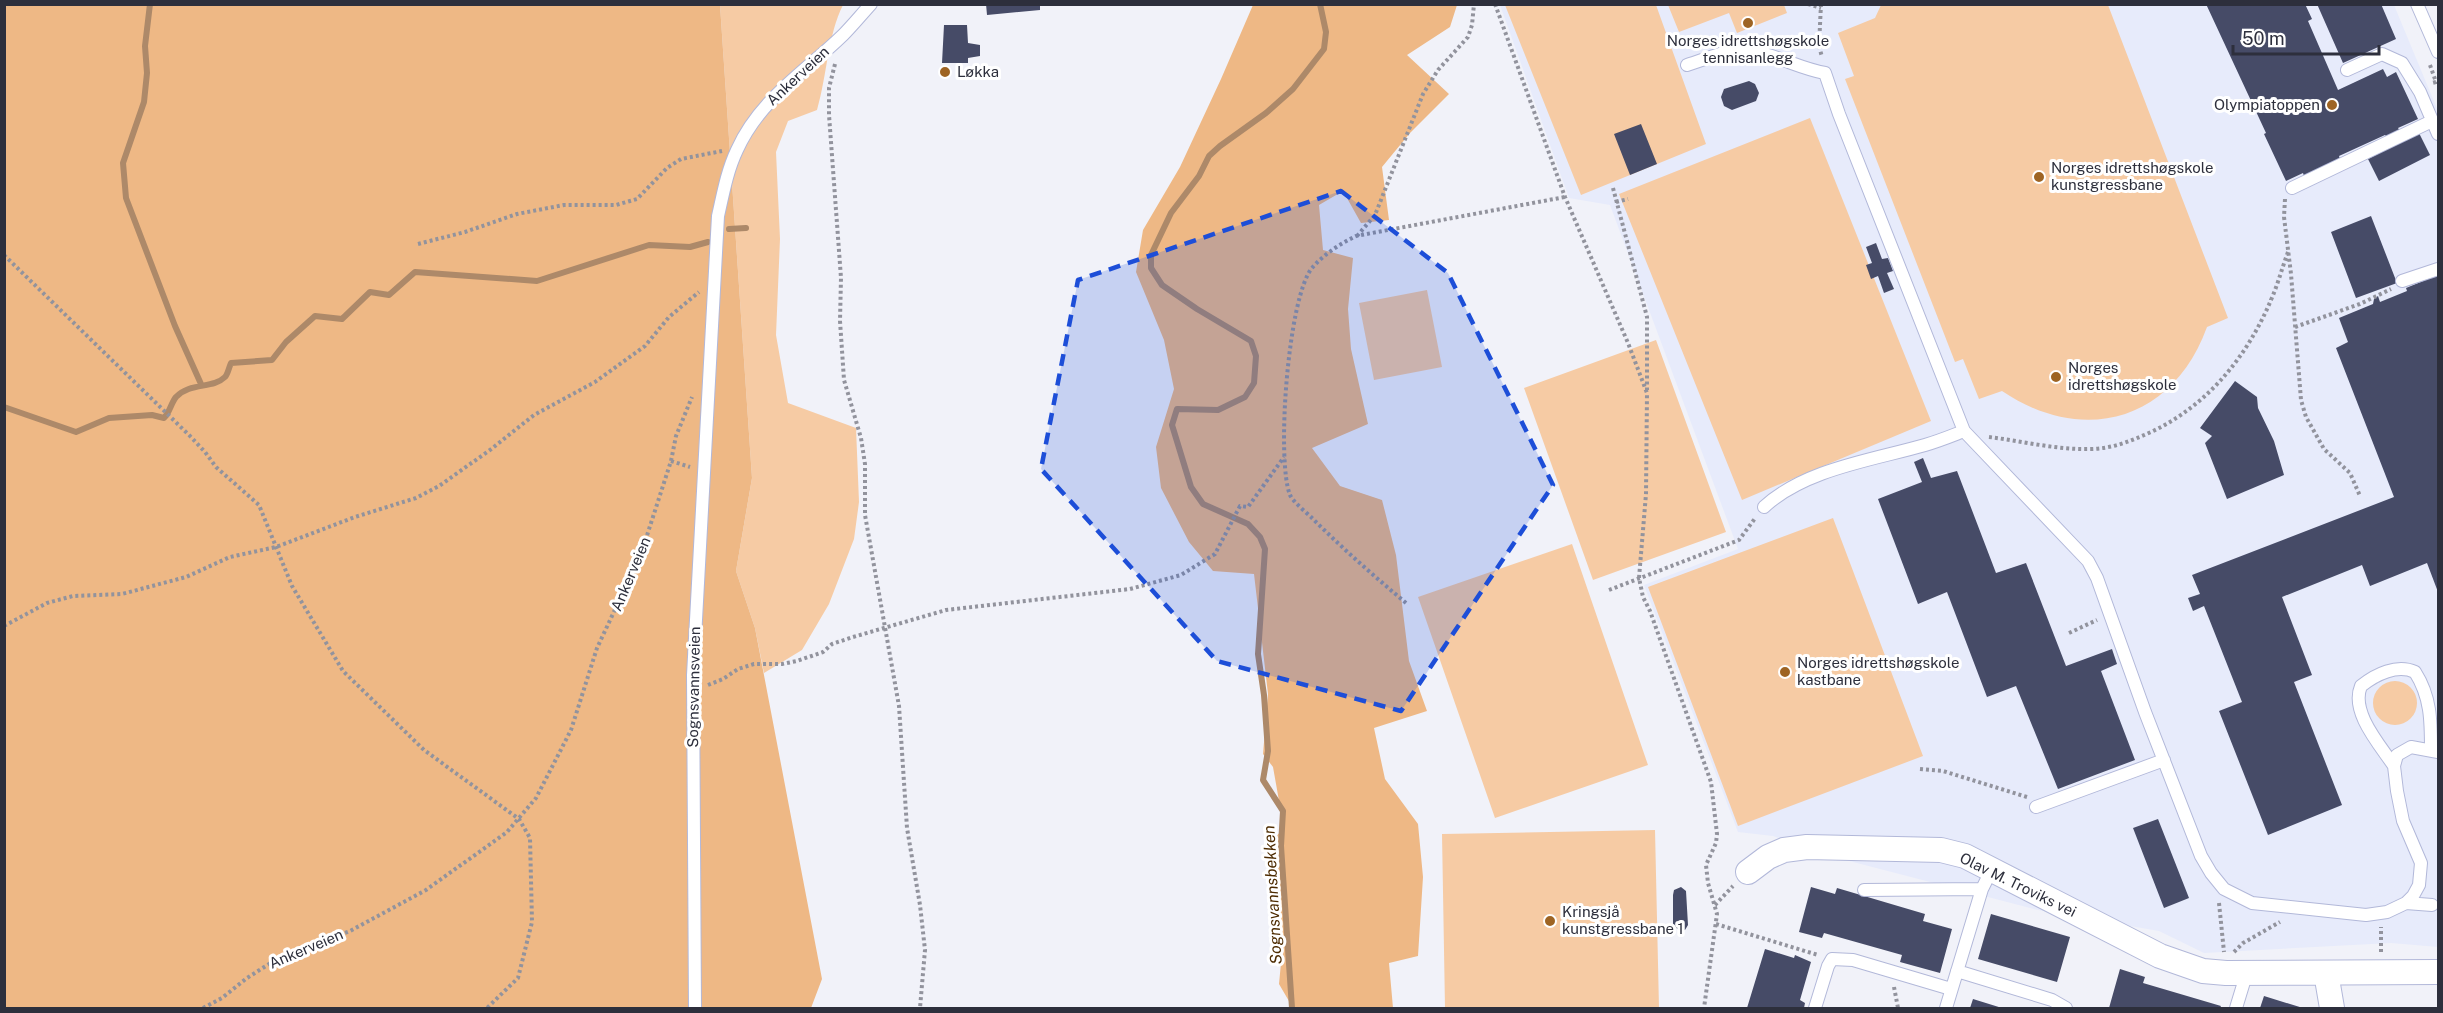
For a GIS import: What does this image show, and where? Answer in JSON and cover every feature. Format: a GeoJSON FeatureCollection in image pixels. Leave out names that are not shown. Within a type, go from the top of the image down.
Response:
{"type":"FeatureCollection","features":[{"type":"Feature","properties":{"kind":"street","name":"Olav M. Troviks vei"},"geometry":{"type":"LineString","coordinates":[[1748,872],[1768,857],[1784,850],[1807,847],[1941,850],[1965,856],[1987,880],[2160,956],[2203,971],[2226,974],[2240,963],[2326,973],[2439,972]]}},
{"type":"Feature","properties":{"kind":"street"},"geometry":{"type":"LineString","coordinates":[[2326,973],[2332,1008]]}},
{"type":"Feature","properties":{"kind":"lane","name":"Ankerveien"},"geometry":{"type":"LineString","coordinates":[[711,366],[718,216],[737,149],[771,99],[842,37],[871,4]]}},
{"type":"Feature","properties":{"kind":"lane"},"geometry":{"type":"LineString","coordinates":[[2417,4],[2439,52]]}},
{"type":"Feature","properties":{"kind":"lane"},"geometry":{"type":"LineString","coordinates":[[1687,65],[1731,51],[1742,50],[1763,53],[1812,71],[1825,73],[1839,114],[1966,433],[2088,561],[2097,578],[2206,866],[2218,882],[2234,895],[2252,903],[2366,915],[2386,912],[2406,903],[2419,885],[2421,863],[2403,821],[2394,766],[2365,720],[2359,701],[2361,686],[2370,679],[2396,669],[2415,672],[2427,694],[2432,715],[2435,751],[2411,747],[2397,755],[2394,766]]}},
{"type":"Feature","properties":{"kind":"lane"},"geometry":{"type":"LineString","coordinates":[[2347,70],[2382,54],[2402,63],[2420,92],[2439,134]]}},
{"type":"Feature","properties":{"kind":"lane"},"geometry":{"type":"LineString","coordinates":[[2292,188],[2432,121]]}},
{"type":"Feature","properties":{"kind":"lane"},"geometry":{"type":"LineString","coordinates":[[2402,281],[2439,269]]}},
{"type":"Feature","properties":{"kind":"lane","name":"Sognsvannsveien"},"geometry":{"type":"LineString","coordinates":[[695,1008],[693,689],[711,366]]}},
{"type":"Feature","properties":{"kind":"lane"},"geometry":{"type":"LineString","coordinates":[[1764,507],[1777,495],[1845,466],[1966,433]]}},
{"type":"Feature","properties":{"kind":"lane"},"geometry":{"type":"LineString","coordinates":[[2040,805],[2164,760]]}},
{"type":"Feature","properties":{"kind":"lane"},"geometry":{"type":"LineString","coordinates":[[1864,890],[1987,880],[1946,1008]]}},
{"type":"Feature","properties":{"kind":"lane"},"geometry":{"type":"LineString","coordinates":[[2406,903],[2432,905]]}},
{"type":"Feature","properties":{"kind":"lane"},"geometry":{"type":"LineString","coordinates":[[1815,1008],[1832,959],[1853,960],[1952,989]]}},
{"type":"Feature","properties":{"kind":"lane"},"geometry":{"type":"LineString","coordinates":[[2236,1008],[2240,963]]}},
{"type":"Feature","properties":{"kind":"lane"},"geometry":{"type":"LineString","coordinates":[[1957,971],[2052,1000],[2066,1008]]}},
{"type":"Feature","properties":{"kind":"path"},"geometry":{"type":"LineString","coordinates":[[1356,236],[1375,215],[1423,94],[1438,70],[1468,37],[1474,4]]}},
{"type":"Feature","properties":{"kind":"path"},"geometry":{"type":"LineString","coordinates":[[1496,4],[1565,197],[1647,393]]}},
{"type":"Feature","properties":{"kind":"path"},"geometry":{"type":"LineString","coordinates":[[1808,4],[1821,6],[1819,46]]}},
{"type":"Feature","properties":{"kind":"path"},"geometry":{"type":"LineString","coordinates":[[842,37],[829,88],[829,97],[841,278],[840,321],[844,380],[861,438],[865,464],[865,515],[899,706],[907,828],[925,950],[920,1008]]}},
{"type":"Feature","properties":{"kind":"path"},"geometry":{"type":"LineString","coordinates":[[418,244],[529,212],[564,205],[616,205],[637,199],[667,168],[681,159],[737,149]]}},
{"type":"Feature","properties":{"kind":"path"},"geometry":{"type":"LineString","coordinates":[[1613,188],[1647,317],[1646,494],[1639,578],[1643,597],[1711,782],[1717,834],[1716,843],[1706,865],[1708,883],[1717,914],[1704,1008]]}},
{"type":"Feature","properties":{"kind":"path"},"geometry":{"type":"LineString","coordinates":[[2292,188],[2287,193],[2284,203],[2298,383],[2306,417],[2324,448],[2350,473],[2360,496]]}},
{"type":"Feature","properties":{"kind":"path"},"geometry":{"type":"LineString","coordinates":[[1406,603],[1344,549],[1291,497],[1284,472],[1284,457],[1291,345],[1301,288],[1311,268],[1341,243],[1356,236],[1565,197]]}},
{"type":"Feature","properties":{"kind":"path"},"geometry":{"type":"LineString","coordinates":[[1616,202],[1628,199]]}},
{"type":"Feature","properties":{"kind":"path"},"geometry":{"type":"LineString","coordinates":[[1966,433],[2089,449],[2128,442],[2171,423],[2205,398],[2238,357],[2270,302],[2288,252]]}},
{"type":"Feature","properties":{"kind":"path"},"geometry":{"type":"LineString","coordinates":[[4,255],[206,452],[216,467],[259,505],[292,586],[343,671],[424,750],[519,819],[530,838],[532,922],[518,978],[487,1008]]}},
{"type":"Feature","properties":{"kind":"path"},"geometry":{"type":"LineString","coordinates":[[4,626],[47,603],[72,596],[122,594],[186,577],[230,557],[276,547],[355,517],[416,498],[439,486],[534,415],[595,382],[645,346],[669,317],[716,279]]}},
{"type":"Feature","properties":{"kind":"path"},"geometry":{"type":"LineString","coordinates":[[2295,327],[2360,304],[2390,290]]}},
{"type":"Feature","properties":{"kind":"path","name":"Ankerveien"},"geometry":{"type":"LineString","coordinates":[[203,1008],[222,998],[247,978],[280,957],[350,931],[426,890],[507,832],[536,798],[571,730],[597,648],[647,537],[671,461],[680,422],[711,366]]}},
{"type":"Feature","properties":{"kind":"path"},"geometry":{"type":"LineString","coordinates":[[693,689],[723,679],[738,669],[754,664],[782,664],[797,661],[823,652],[832,644],[946,610],[1130,590],[1181,575],[1215,554],[1240,506],[1248,507],[1284,457]]}},
{"type":"Feature","properties":{"kind":"path"},"geometry":{"type":"LineString","coordinates":[[1609,590],[1739,540],[1764,507]]}},
{"type":"Feature","properties":{"kind":"path"},"geometry":{"type":"LineString","coordinates":[[2069,633],[2094,623],[2106,604]]}},
{"type":"Feature","properties":{"kind":"path"},"geometry":{"type":"LineString","coordinates":[[1920,769],[1942,771],[2040,805]]}},
{"type":"Feature","properties":{"kind":"path"},"geometry":{"type":"LineString","coordinates":[[2221,897],[2218,905],[2225,962]]}},
{"type":"Feature","properties":{"kind":"path"},"geometry":{"type":"LineString","coordinates":[[2240,963],[2243,943],[2289,916]]}},
{"type":"Feature","properties":{"kind":"path"},"geometry":{"type":"LineString","coordinates":[[1716,924],[1832,959]]}},
{"type":"Feature","properties":{"kind":"path"},"geometry":{"type":"LineString","coordinates":[[2380,953],[2381,927]]}},
{"type":"Feature","properties":{"kind":"highlighted area"},"geometry":{"type":"Polygon","coordinates":[[[1341,191],[1448,273],[1553,485],[1401,711],[1217,661],[1041,469],[1078,280],[1341,191]]]}},
{"type":"Feature","properties":{"kind":"shaded area"},"geometry":{"type":"Polygon","coordinates":[[[5,5],[720,5],[752,478],[736,571],[755,628],[822,979],[811,1008],[5,1008],[5,5]]]}},
{"type":"Feature","properties":{"kind":"shaded area"},"geometry":{"type":"Polygon","coordinates":[[[720,5],[843,5],[834,29],[817,110],[788,121],[776,152],[780,239],[776,335],[788,403],[856,428],[859,502],[854,539],[829,604],[802,650],[764,673],[755,628],[736,571],[752,478],[720,5]]]}},
{"type":"Feature","properties":{"kind":"shaded area"},"geometry":{"type":"Polygon","coordinates":[[[1253,5],[1457,5],[1450,27],[1407,55],[1449,94],[1410,133],[1382,167],[1389,220],[1361,223],[1343,191],[1319,205],[1323,250],[1353,258],[1348,309],[1351,349],[1368,424],[1312,448],[1340,486],[1382,500],[1396,555],[1409,661],[1427,711],[1374,728],[1385,779],[1418,824],[1423,877],[1418,956],[1389,963],[1393,1008],[1293,1008],[1279,984],[1283,942],[1269,842],[1284,829],[1273,767],[1263,754],[1268,694],[1254,574],[1213,571],[1189,542],[1161,488],[1156,447],[1174,389],[1164,340],[1136,272],[1143,230],[1180,167],[1253,5]]]}},
{"type":"Feature","properties":{"kind":"shaded area","name":"Norges idrettshøgskole"},"geometry":{"type":"Polygon","coordinates":[[[1500,5],[2394,5],[2438,111],[2438,947],[2391,943],[2204,953],[2159,931],[2038,910],[1830,856],[1773,836],[1738,832],[1644,585],[1738,549],[1610,205],[1569,198],[1500,5]]]}},
{"type":"Feature","properties":{"kind":"shaded area"},"geometry":{"type":"Polygon","coordinates":[[[1505,5],[1656,5],[1706,144],[1581,195],[1505,5]]]}},
{"type":"Feature","properties":{"kind":"shaded area","name":"Norges idrettshøgskole tennisanlegg"},"geometry":{"type":"Polygon","coordinates":[[[1668,5],[1784,5],[1787,13],[1737,33],[1729,13],[1679,32],[1668,5]]]}},
{"type":"Feature","properties":{"kind":"shaded area"},"geometry":{"type":"Polygon","coordinates":[[[1881,5],[2108,5],[2228,318],[2207,327],[2192,359],[2172,384],[2149,403],[2122,415],[2093,420],[2063,417],[2033,408],[2002,391],[1979,399],[1963,359],[1955,362],[1845,79],[1854,76],[1838,33],[1875,18],[1881,5]]]}},
{"type":"Feature","properties":{"kind":"shaded area"},"geometry":{"type":"Polygon","coordinates":[[[1810,118],[1931,421],[1742,500],[1619,194],[1810,118]]]}},
{"type":"Feature","properties":{"kind":"shaded area"},"geometry":{"type":"Polygon","coordinates":[[[1427,290],[1442,367],[1374,380],[1359,303],[1427,290]]]}},
{"type":"Feature","properties":{"kind":"shaded area"},"geometry":{"type":"Polygon","coordinates":[[[1656,340],[1726,532],[1593,580],[1524,388],[1656,340]]]}},
{"type":"Feature","properties":{"kind":"shaded area","name":"Norges idrettshøgskole kastbane"},"geometry":{"type":"Polygon","coordinates":[[[1833,518],[1923,756],[1738,826],[1648,587],[1833,518]]]}},
{"type":"Feature","properties":{"kind":"shaded area"},"geometry":{"type":"Polygon","coordinates":[[[1572,544],[1648,765],[1495,818],[1418,597],[1572,544]]]}},
{"type":"Feature","properties":{"kind":"shaded area"},"geometry":{"type":"Polygon","coordinates":[[[2395,681],[2404,682],[2411,687],[2416,694],[2416,712],[2411,719],[2404,724],[2395,725],[2386,724],[2379,719],[2374,712],[2373,703],[2374,694],[2379,687],[2386,682],[2395,681]]]}},
{"type":"Feature","properties":{"kind":"shaded area","name":"Kringsjå kunstgressbane 1"},"geometry":{"type":"Polygon","coordinates":[[[1655,830],[1659,1008],[1445,1008],[1442,834],[1655,830]]]}},
{"type":"Feature","properties":{"kind":"building"},"geometry":{"type":"Polygon","coordinates":[[[986,4],[1040,4],[1040,10],[987,15],[986,4]]]}},
{"type":"Feature","properties":{"kind":"building","name":"Olympiatoppen"},"geometry":{"type":"Polygon","coordinates":[[[2206,4],[2305,4],[2312,19],[2308,21],[2338,90],[2383,69],[2387,77],[2396,72],[2418,119],[2398,128],[2400,131],[2387,137],[2385,135],[2339,156],[2340,159],[2304,176],[2303,173],[2286,181],[2206,4]]]}},
{"type":"Feature","properties":{"kind":"building"},"geometry":{"type":"Polygon","coordinates":[[[2317,4],[2381,4],[2396,39],[2343,63],[2317,4]]]}},
{"type":"Feature","properties":{"kind":"building"},"geometry":{"type":"Polygon","coordinates":[[[944,25],[967,25],[968,43],[980,45],[980,56],[968,58],[968,63],[942,63],[944,25]]]}},
{"type":"Feature","properties":{"kind":"building"},"geometry":{"type":"Polygon","coordinates":[[[1749,81],[1755,84],[1759,93],[1756,101],[1732,110],[1724,106],[1721,97],[1724,89],[1749,81]]]}},
{"type":"Feature","properties":{"kind":"building"},"geometry":{"type":"Polygon","coordinates":[[[1641,124],[1657,164],[1630,175],[1614,134],[1641,124]]]}},
{"type":"Feature","properties":{"kind":"building"},"geometry":{"type":"Polygon","coordinates":[[[2419,133],[2430,155],[2379,181],[2368,159],[2419,133]]]}},
{"type":"Feature","properties":{"kind":"building"},"geometry":{"type":"Polygon","coordinates":[[[2371,216],[2397,283],[2356,298],[2331,232],[2371,216]]]}},
{"type":"Feature","properties":{"kind":"building"},"geometry":{"type":"Polygon","coordinates":[[[1876,243],[1882,259],[1888,258],[1893,271],[1887,273],[1894,289],[1884,293],[1878,276],[1871,279],[1866,265],[1872,263],[1866,247],[1876,243]]]}},
{"type":"Feature","properties":{"kind":"building"},"geometry":{"type":"Polygon","coordinates":[[[2438,275],[2438,592],[2427,563],[2370,586],[2362,565],[2282,597],[2312,675],[2294,682],[2342,805],[2268,835],[2219,711],[2242,702],[2204,606],[2193,611],[2188,598],[2200,594],[2192,575],[2394,497],[2336,348],[2348,342],[2339,318],[2373,304],[2374,299],[2378,296],[2380,302],[2438,275]]]}},
{"type":"Feature","properties":{"kind":"building"},"geometry":{"type":"Polygon","coordinates":[[[2235,381],[2257,397],[2258,408],[2274,441],[2284,475],[2227,499],[2205,443],[2212,436],[2200,428],[2235,381]]]}},
{"type":"Feature","properties":{"kind":"building"},"geometry":{"type":"Polygon","coordinates":[[[1923,458],[1931,478],[1957,471],[1996,573],[2026,563],[2066,666],[2112,649],[2117,664],[2101,671],[2135,760],[2058,789],[2016,686],[1987,697],[1947,592],[1918,604],[1878,499],[1922,482],[1914,462],[1923,458]]]}},
{"type":"Feature","properties":{"kind":"building"},"geometry":{"type":"Polygon","coordinates":[[[2158,819],[2189,898],[2164,908],[2133,828],[2158,819]]]}},
{"type":"Feature","properties":{"kind":"building"},"geometry":{"type":"Polygon","coordinates":[[[1681,887],[1686,891],[1688,925],[1685,930],[1680,931],[1673,925],[1673,895],[1674,890],[1681,887]]]}},
{"type":"Feature","properties":{"kind":"building"},"geometry":{"type":"Polygon","coordinates":[[[1811,887],[1835,894],[1837,888],[1925,914],[1923,921],[1952,929],[1940,973],[1900,962],[1902,955],[1824,933],[1822,938],[1799,932],[1811,887]]]}},
{"type":"Feature","properties":{"kind":"building"},"geometry":{"type":"Polygon","coordinates":[[[1991,914],[2070,937],[2057,982],[1978,959],[1991,914]]]}},
{"type":"Feature","properties":{"kind":"building"},"geometry":{"type":"Polygon","coordinates":[[[1765,949],[1794,958],[1795,955],[1811,962],[1800,1000],[1805,1003],[1804,1008],[1747,1008],[1765,949]]]}},
{"type":"Feature","properties":{"kind":"building"},"geometry":{"type":"Polygon","coordinates":[[[2120,969],[2145,977],[2143,983],[2221,1006],[2220,1008],[2109,1008],[2120,969]]]}},
{"type":"Feature","properties":{"kind":"building"},"geometry":{"type":"Polygon","coordinates":[[[2264,996],[2303,1008],[2260,1008],[2264,996]]]}},
{"type":"Feature","properties":{"kind":"building"},"geometry":{"type":"Polygon","coordinates":[[[1973,999],[2002,1008],[1970,1008],[1973,999]]]}},
{"type":"Feature","properties":{"kind":"waterway"},"geometry":{"type":"LineString","coordinates":[[150,4],[145,46],[147,73],[144,102],[123,163],[126,198],[175,326],[201,384]]}},
{"type":"Feature","properties":{"kind":"waterway","name":"Sognsvannsbekken"},"geometry":{"type":"LineString","coordinates":[[1292,1008],[1281,846],[1283,811],[1263,780],[1268,751],[1258,654],[1265,549],[1260,537],[1248,524],[1203,504],[1191,487],[1172,425],[1177,409],[1218,410],[1245,397],[1254,383],[1256,356],[1251,341],[1162,285],[1151,268],[1151,255],[1171,213],[1199,176],[1209,156],[1266,113],[1293,89],[1324,49],[1326,32],[1320,4]]}},
{"type":"Feature","properties":{"kind":"waterway"},"geometry":{"type":"LineString","coordinates":[[729,229],[746,228]]}},
{"type":"Feature","properties":{"kind":"waterway"},"geometry":{"type":"LineString","coordinates":[[4,407],[76,432],[109,418],[152,415],[164,418],[174,399],[182,392],[220,381],[226,376],[231,363],[272,360],[286,342],[315,316],[342,319],[370,292],[389,295],[415,272],[537,281],[649,245],[690,247],[708,242]]}},
{"type":"Feature","properties":{"kind":"place","name":"Norges idrettshøgskole tennisanlegg"},"geometry":{"type":"Point","coordinates":[1748,23]}},
{"type":"Feature","properties":{"kind":"place","name":"Løkka"},"geometry":{"type":"Point","coordinates":[945,72]}},
{"type":"Feature","properties":{"kind":"place","name":"Olympiatoppen"},"geometry":{"type":"Point","coordinates":[2332,105]}},
{"type":"Feature","properties":{"kind":"place","name":"Norges idrettshøgskole kunstgressbane"},"geometry":{"type":"Point","coordinates":[2039,177]}},
{"type":"Feature","properties":{"kind":"place","name":"Norges idrettshøgskole"},"geometry":{"type":"Point","coordinates":[2056,377]}},
{"type":"Feature","properties":{"kind":"place","name":"Norges idrettshøgskole kastbane"},"geometry":{"type":"Point","coordinates":[1785,672]}},
{"type":"Feature","properties":{"kind":"place","name":"Kringsjå kunstgressbane 1"},"geometry":{"type":"Point","coordinates":[1550,921]}}]}
